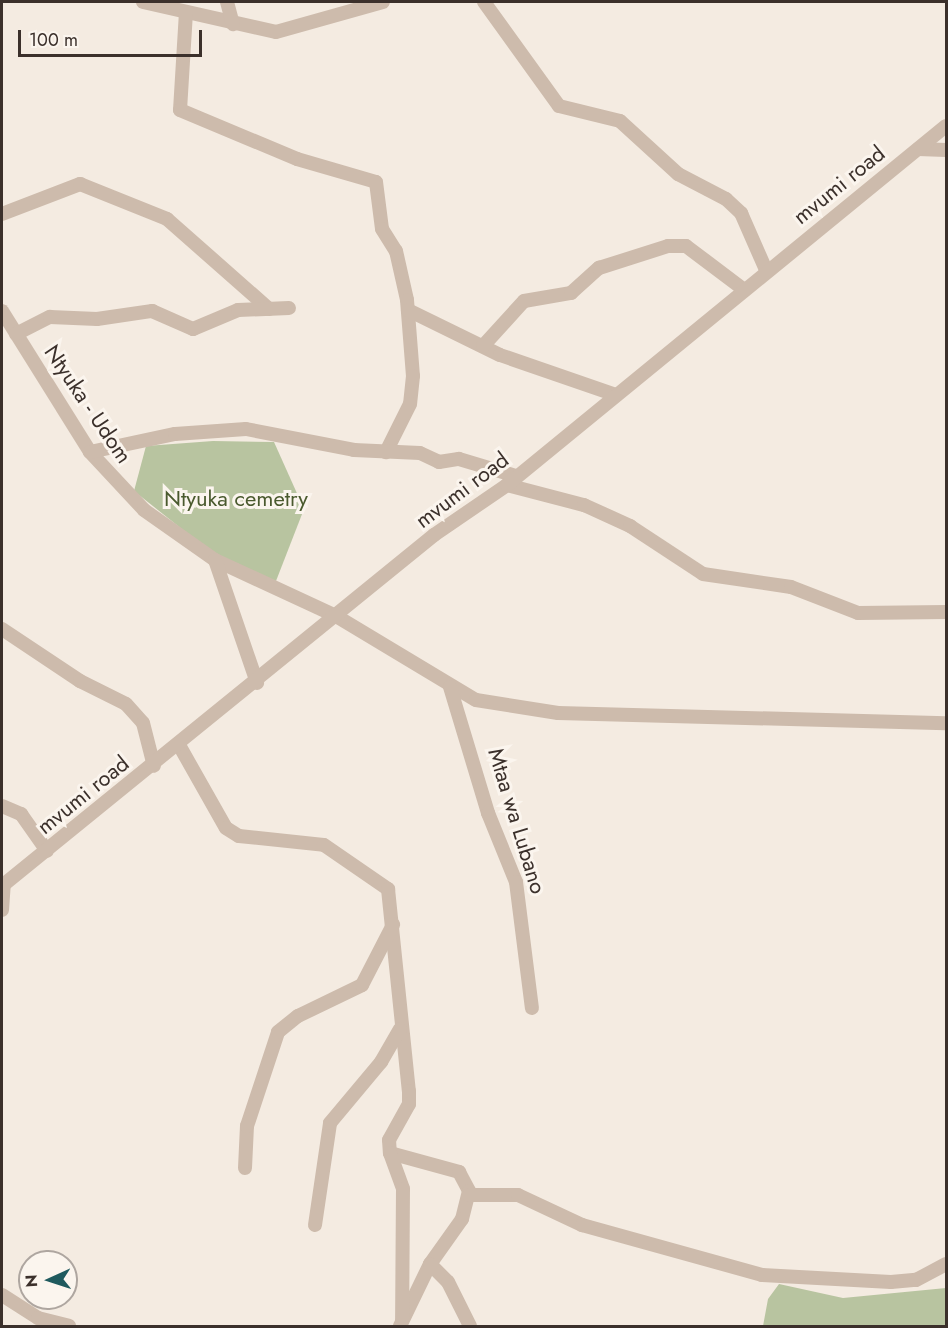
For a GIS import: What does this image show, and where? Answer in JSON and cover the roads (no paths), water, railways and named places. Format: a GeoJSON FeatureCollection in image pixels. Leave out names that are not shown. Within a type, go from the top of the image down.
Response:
{"type":"FeatureCollection","features":[{"type":"Feature","properties":{"kind":"street"},"geometry":{"type":"LineString","coordinates":[[143,2],[233,24],[286,31],[384,2]]}},
{"type":"Feature","properties":{"kind":"street"},"geometry":{"type":"LineString","coordinates":[[227,2],[233,24]]}},
{"type":"Feature","properties":{"kind":"street"},"geometry":{"type":"LineString","coordinates":[[484,2],[559,106],[620,121],[678,174],[726,199],[741,213],[766,270]]}},
{"type":"Feature","properties":{"kind":"street"},"geometry":{"type":"LineString","coordinates":[[186,12],[180,110],[297,159],[376,182],[382,229],[396,251],[408,310],[410,404],[386,452]]}},
{"type":"Feature","properties":{"kind":"street","name":"mvumi road"},"geometry":{"type":"LineString","coordinates":[[3,885],[257,683],[434,535],[511,481],[766,270],[946,126]]}},
{"type":"Feature","properties":{"kind":"street"},"geometry":{"type":"LineString","coordinates":[[918,149],[946,150]]}},
{"type":"Feature","properties":{"kind":"street"},"geometry":{"type":"LineString","coordinates":[[2,214],[80,184],[167,219],[269,309]]}},
{"type":"Feature","properties":{"kind":"street"},"geometry":{"type":"LineString","coordinates":[[483,346],[524,301],[571,293],[599,268],[668,246],[686,246],[743,289]]}},
{"type":"Feature","properties":{"kind":"street"},"geometry":{"type":"LineString","coordinates":[[16,334],[50,317],[97,319],[152,311],[193,329],[238,310],[289,308]]}},
{"type":"Feature","properties":{"kind":"street"},"geometry":{"type":"LineString","coordinates":[[408,310],[483,346],[616,395]]}},
{"type":"Feature","properties":{"kind":"street","name":"Ntyuka - Udom"},"geometry":{"type":"LineString","coordinates":[[2,311],[90,452],[144,510],[215,560],[336,616],[450,687],[493,705],[534,712],[946,723]]}},
{"type":"Feature","properties":{"kind":"street"},"geometry":{"type":"LineString","coordinates":[[90,452],[160,436],[231,429],[386,452],[420,453],[439,462],[459,459],[511,481],[584,505],[630,526],[703,574],[791,587],[858,613],[946,612]]}},
{"type":"Feature","properties":{"kind":"street"},"geometry":{"type":"LineString","coordinates":[[215,560],[257,683]]}},
{"type":"Feature","properties":{"kind":"street"},"geometry":{"type":"LineString","coordinates":[[2,629],[80,681],[126,704],[143,723],[154,766]]}},
{"type":"Feature","properties":{"kind":"street","name":"Mtaa wa Lubano"},"geometry":{"type":"LineString","coordinates":[[450,687],[488,813],[516,882],[532,1008]]}},
{"type":"Feature","properties":{"kind":"street"},"geometry":{"type":"LineString","coordinates":[[179,745],[226,828],[239,836],[324,845],[388,889],[409,1104],[391,1134],[390,1153],[402,1189],[401,1325]]}},
{"type":"Feature","properties":{"kind":"street"},"geometry":{"type":"LineString","coordinates":[[2,806],[21,814],[47,851]]}},
{"type":"Feature","properties":{"kind":"street"},"geometry":{"type":"LineString","coordinates":[[2,910],[3,885]]}},
{"type":"Feature","properties":{"kind":"street"},"geometry":{"type":"LineString","coordinates":[[245,1168],[247,1126],[278,1032],[362,985],[393,926]]}},
{"type":"Feature","properties":{"kind":"street"},"geometry":{"type":"LineString","coordinates":[[315,1225],[330,1123],[381,1062],[400,1029]]}},
{"type":"Feature","properties":{"kind":"street"},"geometry":{"type":"LineString","coordinates":[[390,1153],[459,1172],[469,1195],[462,1219],[430,1264],[401,1325]]}},
{"type":"Feature","properties":{"kind":"street"},"geometry":{"type":"LineString","coordinates":[[469,1195],[518,1195],[582,1225],[762,1275],[891,1282],[916,1280],[946,1264]]}},
{"type":"Feature","properties":{"kind":"street"},"geometry":{"type":"LineString","coordinates":[[430,1264],[452,1289],[470,1326]]}},
{"type":"Feature","properties":{"kind":"street"},"geometry":{"type":"LineString","coordinates":[[2,1295],[40,1322],[69,1326]]}},
{"type":"Feature","properties":{"kind":"park label","name":"Ntyuka cemetry"},"geometry":{"type":"Point","coordinates":[236,499]}}]}
